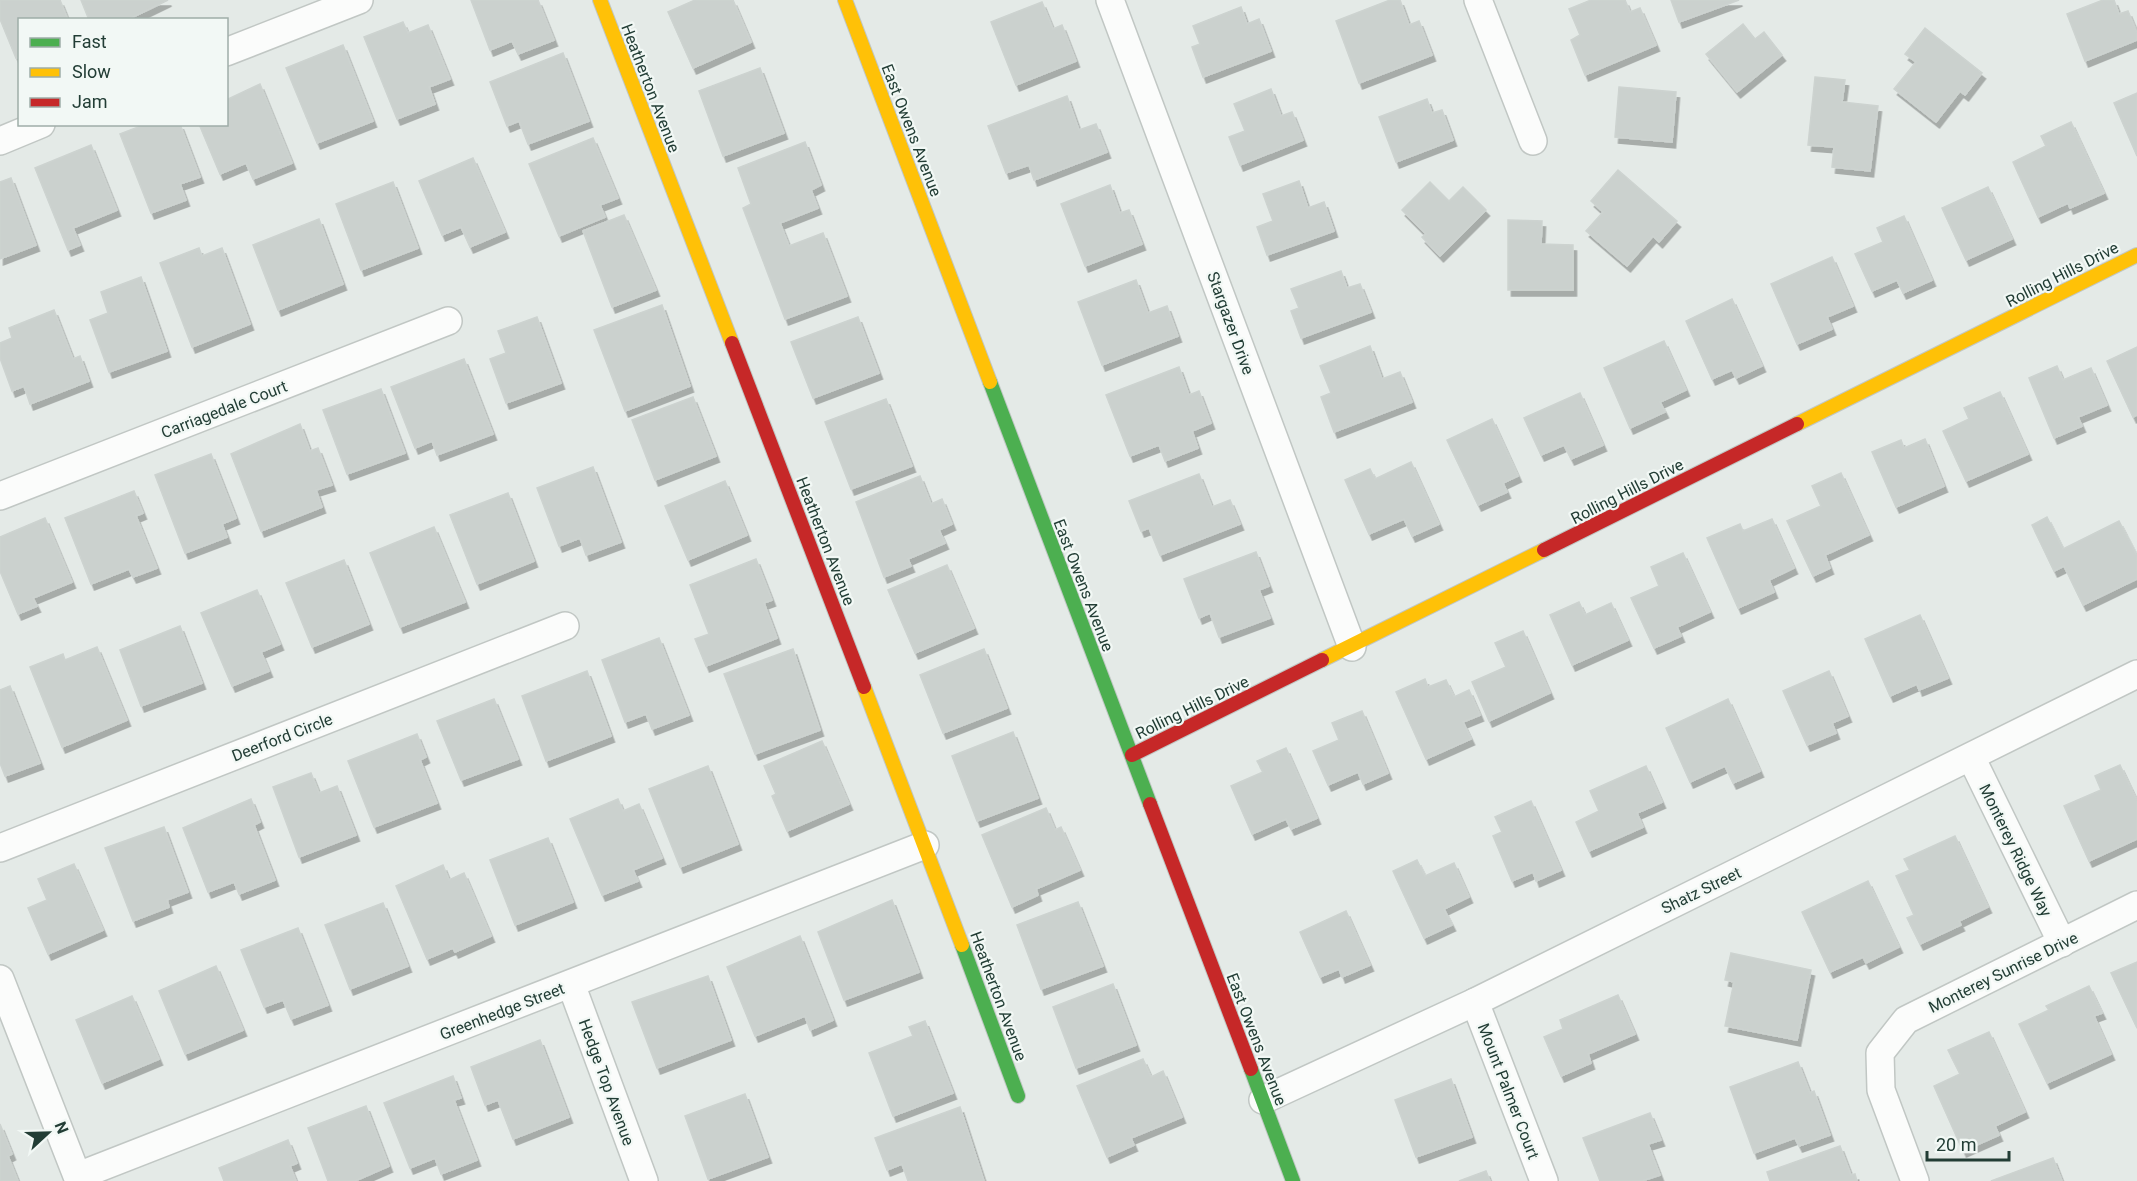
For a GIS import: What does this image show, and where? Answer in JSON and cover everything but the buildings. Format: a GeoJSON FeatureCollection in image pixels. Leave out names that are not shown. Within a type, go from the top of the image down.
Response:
{"type":"FeatureCollection","features":[{"type":"Feature","properties":{"kind":"street"},"geometry":{"type":"LineString","coordinates":[[228,51],[359,0]]}},
{"type":"Feature","properties":{"kind":"street","name":"Heatherton Avenue"},"geometry":{"type":"LineString","coordinates":[[600,0],[925,845],[1018,1096]]}},
{"type":"Feature","properties":{"kind":"street","name":"East Owens Avenue"},"geometry":{"type":"LineString","coordinates":[[845,0],[1293,1181]]}},
{"type":"Feature","properties":{"kind":"street","name":"Stargazer Drive"},"geometry":{"type":"LineString","coordinates":[[1110,0],[1352,647]]}},
{"type":"Feature","properties":{"kind":"street"},"geometry":{"type":"LineString","coordinates":[[1478,0],[1533,141]]}},
{"type":"Feature","properties":{"kind":"street"},"geometry":{"type":"LineString","coordinates":[[0,141],[36,126]]}},
{"type":"Feature","properties":{"kind":"street","name":"Rolling Hills Drive"},"geometry":{"type":"LineString","coordinates":[[1132,755],[2137,255]]}},
{"type":"Feature","properties":{"kind":"street","name":"Carriagedale Court"},"geometry":{"type":"LineString","coordinates":[[0,496],[448,321]]}},
{"type":"Feature","properties":{"kind":"street","name":"Deerford Circle"},"geometry":{"type":"LineString","coordinates":[[0,848],[565,626]]}},
{"type":"Feature","properties":{"kind":"street","name":"Shatz Street"},"geometry":{"type":"LineString","coordinates":[[1263,1100],[1475,1002],[2137,674]]}},
{"type":"Feature","properties":{"kind":"street","name":"Monterey Ridge Way"},"geometry":{"type":"LineString","coordinates":[[1971,757],[2062,943]]}},
{"type":"Feature","properties":{"kind":"street","name":"Greenhedge Street"},"geometry":{"type":"LineString","coordinates":[[79,1179],[925,845]]}},
{"type":"Feature","properties":{"kind":"street","name":"Monterey Sunrise Drive"},"geometry":{"type":"LineString","coordinates":[[1915,1181],[1881,1090],[1880,1053],[1906,1020],[2137,905]]}},
{"type":"Feature","properties":{"kind":"street"},"geometry":{"type":"LineString","coordinates":[[0,979],[79,1179]]}},
{"type":"Feature","properties":{"kind":"street","name":"Hedge Top Avenue"},"geometry":{"type":"LineString","coordinates":[[571,984],[644,1181]]}},
{"type":"Feature","properties":{"kind":"street","name":"Mount Palmer Court"},"geometry":{"type":"LineString","coordinates":[[1475,1002],[1544,1181]]}},
{"type":"Feature","properties":{"kind":"traffic: fast"},"geometry":{"type":"LineString","coordinates":[[990,382],[1150,804]]}},
{"type":"Feature","properties":{"kind":"traffic: fast"},"geometry":{"type":"LineString","coordinates":[[962,945],[1018,1096]]}},
{"type":"Feature","properties":{"kind":"traffic: fast"},"geometry":{"type":"LineString","coordinates":[[1251,1069],[1293,1181]]}},
{"type":"Feature","properties":{"kind":"traffic: slow"},"geometry":{"type":"LineString","coordinates":[[600,0],[732,343]]}},
{"type":"Feature","properties":{"kind":"traffic: slow"},"geometry":{"type":"LineString","coordinates":[[845,0],[990,382]]}},
{"type":"Feature","properties":{"kind":"traffic: slow"},"geometry":{"type":"LineString","coordinates":[[1797,424],[2137,255]]}},
{"type":"Feature","properties":{"kind":"traffic: slow"},"geometry":{"type":"LineString","coordinates":[[1322,660],[1544,550]]}},
{"type":"Feature","properties":{"kind":"traffic: slow"},"geometry":{"type":"LineString","coordinates":[[864,687],[962,945]]}},
{"type":"Feature","properties":{"kind":"traffic: jam"},"geometry":{"type":"LineString","coordinates":[[732,343],[864,687]]}},
{"type":"Feature","properties":{"kind":"traffic: jam"},"geometry":{"type":"LineString","coordinates":[[1544,550],[1797,424]]}},
{"type":"Feature","properties":{"kind":"traffic: jam"},"geometry":{"type":"LineString","coordinates":[[1132,755],[1322,660]]}},
{"type":"Feature","properties":{"kind":"traffic: jam"},"geometry":{"type":"LineString","coordinates":[[1150,804],[1251,1069]]}}]}
